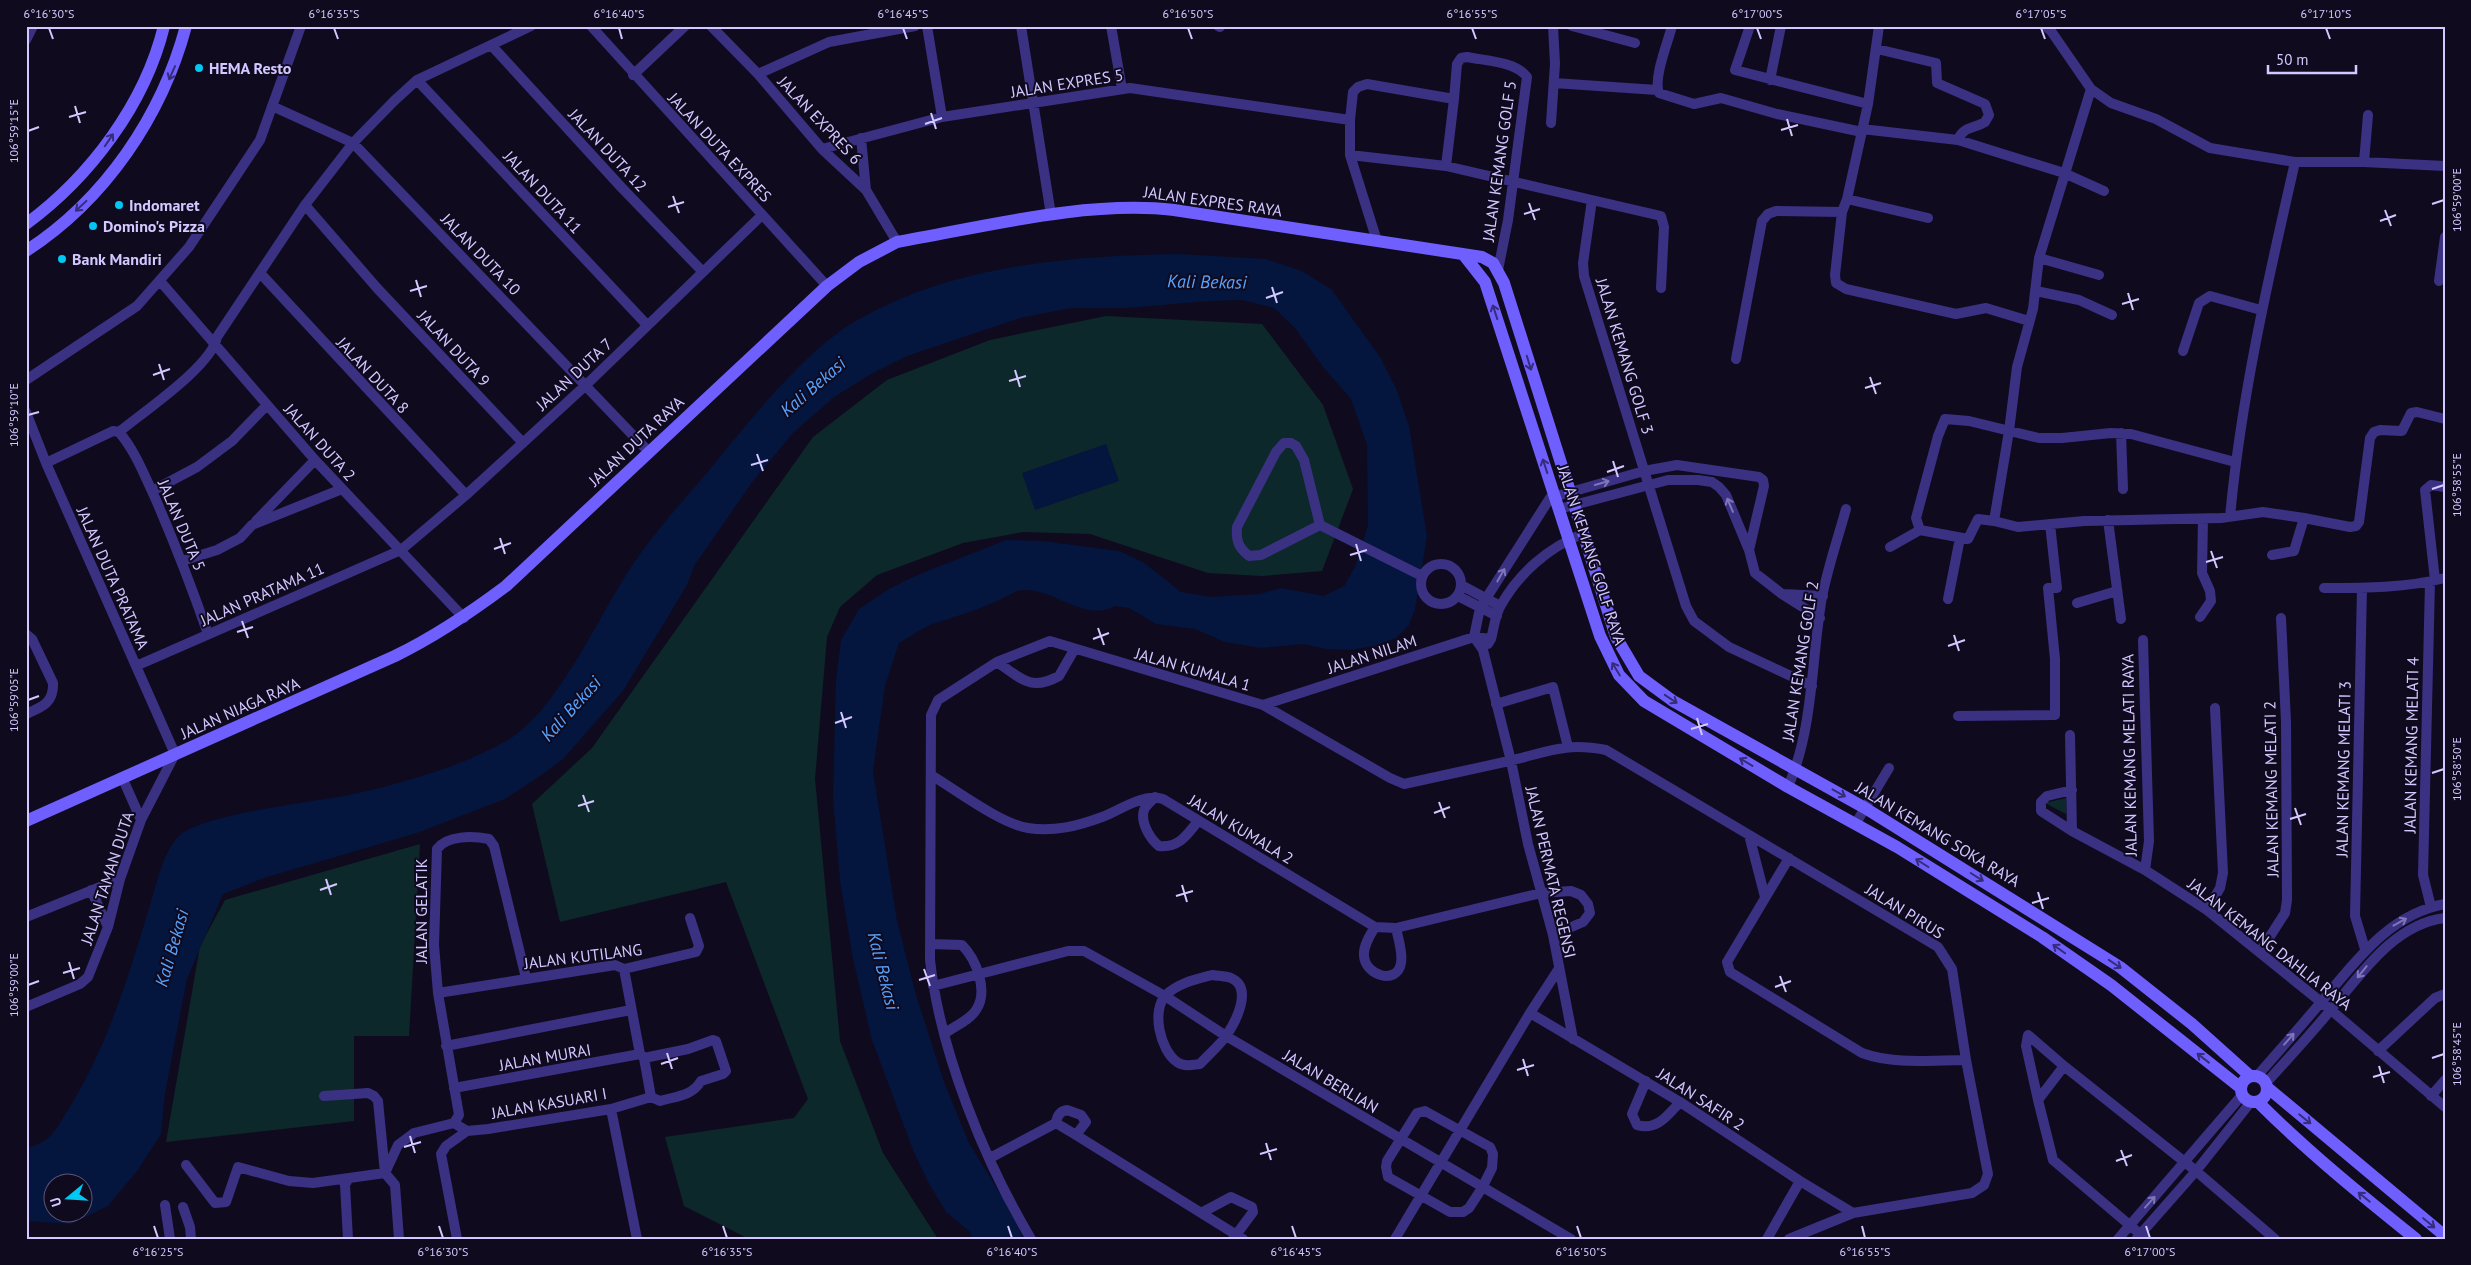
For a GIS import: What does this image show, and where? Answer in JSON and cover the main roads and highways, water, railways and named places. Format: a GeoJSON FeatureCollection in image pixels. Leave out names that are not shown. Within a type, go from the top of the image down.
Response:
{"type":"FeatureCollection","features":[{"type":"Feature","properties":{"kind":"water","name":"Kali Bekasi"},"geometry":{"type":"Polygon","coordinates":[[[1177,254],[1266,259],[1302,271],[1332,290],[1380,357],[1396,388],[1409,426],[1427,536],[1415,609],[1409,625],[1396,638],[1375,646],[1350,650],[1327,649],[1303,644],[1261,648],[1225,642],[1195,629],[1156,624],[1129,608],[1115,606],[1104,610],[1092,610],[1081,608],[1046,594],[1023,590],[1016,591],[998,601],[929,626],[899,643],[885,686],[873,771],[897,921],[916,995],[944,1082],[969,1143],[1004,1200],[1024,1239],[973,1239],[970,1232],[946,1212],[928,1182],[913,1150],[872,1040],[853,959],[840,881],[833,799],[836,679],[841,640],[859,609],[889,589],[915,576],[1006,540],[1043,541],[1119,551],[1143,562],[1181,592],[1211,597],[1260,594],[1281,588],[1324,596],[1344,586],[1355,567],[1368,525],[1367,445],[1351,399],[1323,367],[1295,328],[1274,308],[1242,300],[1209,301],[1127,308],[1071,308],[1020,318],[907,356],[873,373],[834,397],[793,433],[753,481],[694,566],[687,585],[623,691],[563,759],[505,799],[417,833],[267,877],[223,894],[187,979],[165,1093],[161,1134],[138,1170],[108,1206],[92,1214],[92,1172],[42,1172],[42,1222],[75,1222],[71,1224],[26,1221],[26,1149],[43,1141],[53,1133],[93,1065],[115,1014],[157,880],[169,850],[180,835],[211,821],[235,815],[389,786],[450,767],[506,741],[524,728],[558,689],[626,575],[657,531],[780,387],[835,335],[854,322],[891,303],[930,288],[970,276],[1011,267],[1094,257],[1177,254]]]}},
{"type":"Feature","properties":{"kind":"water"},"geometry":{"type":"Polygon","coordinates":[[[1106,444],[1119,481],[1035,510],[1022,473],[1106,444]]]}},
{"type":"Feature","properties":{"kind":"place","name":"HEMA Resto"},"geometry":{"type":"Point","coordinates":[199,68]}},
{"type":"Feature","properties":{"kind":"place","name":"Indomaret"},"geometry":{"type":"Point","coordinates":[119,205]}},
{"type":"Feature","properties":{"kind":"place","name":"Domino's Pizza"},"geometry":{"type":"Point","coordinates":[93,226]}},
{"type":"Feature","properties":{"kind":"place","name":"Bank Mandiri"},"geometry":{"type":"Point","coordinates":[62,259]}}]}
